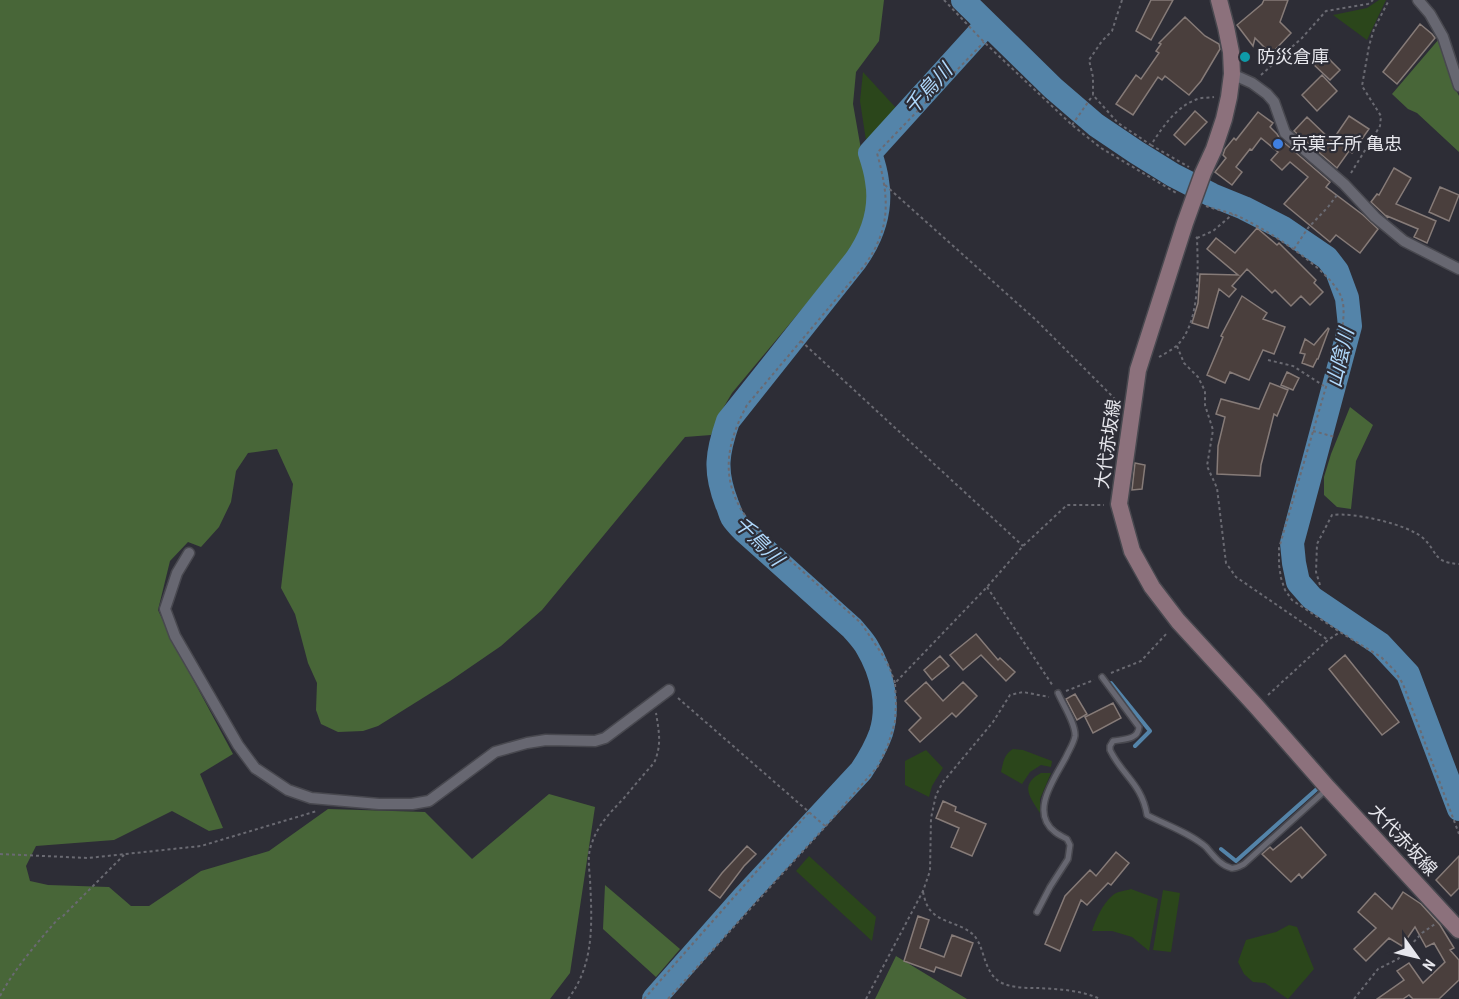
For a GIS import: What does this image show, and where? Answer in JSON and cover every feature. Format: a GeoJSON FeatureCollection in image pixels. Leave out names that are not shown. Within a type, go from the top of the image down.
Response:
{"type":"FeatureCollection","features":[{"type":"Feature","properties":{"kind":"main road","name":"大代赤坂線"},"geometry":{"type":"LineString","coordinates":[[1219,0],[1231,52],[1232,74],[1224,118],[1215,149],[1202,175],[1185,223],[1138,370],[1119,504],[1132,551],[1152,587],[1178,621],[1459,930]]}},
{"type":"Feature","properties":{"kind":"street"},"geometry":{"type":"LineString","coordinates":[[1418,0],[1430,14],[1443,36],[1459,86]]}},
{"type":"Feature","properties":{"kind":"street"},"geometry":{"type":"LineString","coordinates":[[1232,74],[1252,83],[1267,94],[1274,102],[1286,133],[1344,184],[1375,217],[1404,242],[1459,269]]}},
{"type":"Feature","properties":{"kind":"street"},"geometry":{"type":"LineString","coordinates":[[189,553],[177,573],[165,609],[175,636],[238,745],[255,768],[288,790],[311,798],[380,804],[412,804],[429,801],[495,752],[546,740],[595,741],[605,738],[669,690]]}},
{"type":"Feature","properties":{"kind":"lane"},"geometry":{"type":"LineString","coordinates":[[1102,677],[1139,727],[1135,737],[1113,741],[1110,750],[1140,792],[1147,815],[1192,837],[1219,862],[1230,868],[1237,868],[1244,864],[1328,788]]}},
{"type":"Feature","properties":{"kind":"lane"},"geometry":{"type":"LineString","coordinates":[[1037,912],[1068,859],[1070,845],[1067,839],[1054,831],[1043,812],[1047,795],[1071,747],[1075,733],[1058,693]]}},
{"type":"Feature","properties":{"kind":"path"},"geometry":{"type":"LineString","coordinates":[[944,0],[984,42],[1072,125],[1101,148],[1193,200],[1233,214],[1256,226],[1294,249],[1335,285],[1342,299],[1342,332],[1279,548],[1278,565],[1281,579],[1292,600],[1381,657],[1395,671],[1403,684],[1459,834]]}},
{"type":"Feature","properties":{"kind":"path"},"geometry":{"type":"LineString","coordinates":[[1072,125],[1092,95],[1093,77],[1089,60],[1112,31],[1122,0]]}},
{"type":"Feature","properties":{"kind":"path"},"geometry":{"type":"LineString","coordinates":[[1252,83],[1302,38],[1326,11],[1368,4],[1373,0]]}},
{"type":"Feature","properties":{"kind":"path"},"geometry":{"type":"LineString","coordinates":[[1294,249],[1308,228],[1328,207],[1380,126],[1381,116],[1362,86],[1374,29],[1389,0]]}},
{"type":"Feature","properties":{"kind":"path"},"geometry":{"type":"LineString","coordinates":[[668,999],[878,766],[888,745],[895,722],[896,704],[895,683],[884,657],[861,623],[758,532],[746,518],[736,503],[727,467],[734,433],[747,405],[874,252],[885,222],[886,204],[885,185],[877,153],[984,42]]}},
{"type":"Feature","properties":{"kind":"path"},"geometry":{"type":"LineString","coordinates":[[1092,95],[1118,123],[1202,175]]}},
{"type":"Feature","properties":{"kind":"path"},"geometry":{"type":"LineString","coordinates":[[1151,145],[1166,123],[1182,107],[1197,99],[1228,97]]}},
{"type":"Feature","properties":{"kind":"path"},"geometry":{"type":"LineString","coordinates":[[885,185],[1035,319],[1131,415]]}},
{"type":"Feature","properties":{"kind":"path"},"geometry":{"type":"LineString","coordinates":[[1197,238],[1213,231],[1233,214]]}},
{"type":"Feature","properties":{"kind":"path"},"geometry":{"type":"LineString","coordinates":[[1138,370],[1177,346],[1188,330],[1196,299],[1197,238],[1185,223]]}},
{"type":"Feature","properties":{"kind":"path"},"geometry":{"type":"LineString","coordinates":[[801,341],[1023,546]]}},
{"type":"Feature","properties":{"kind":"path"},"geometry":{"type":"LineString","coordinates":[[1177,346],[1184,363],[1198,377],[1205,391],[1204,405],[1213,430],[1207,466],[1217,488],[1226,562],[1236,577],[1328,640]]}},
{"type":"Feature","properties":{"kind":"path"},"geometry":{"type":"LineString","coordinates":[[1268,360],[1293,366],[1325,387]]}},
{"type":"Feature","properties":{"kind":"path"},"geometry":{"type":"LineString","coordinates":[[1313,431],[1335,436]]}},
{"type":"Feature","properties":{"kind":"path"},"geometry":{"type":"LineString","coordinates":[[895,683],[1023,546],[1067,506],[1119,504]]}},
{"type":"Feature","properties":{"kind":"path"},"geometry":{"type":"LineString","coordinates":[[1320,585],[1316,572],[1317,544],[1332,515],[1341,514],[1375,519],[1410,530],[1424,539],[1438,559],[1459,564]]}},
{"type":"Feature","properties":{"kind":"path"},"geometry":{"type":"LineString","coordinates":[[987,587],[1058,693]]}},
{"type":"Feature","properties":{"kind":"path"},"geometry":{"type":"LineString","coordinates":[[866,999],[923,891],[930,871],[932,808],[936,795],[943,782],[993,722],[1010,695],[1023,692],[1048,697],[1141,661],[1178,621]]}},
{"type":"Feature","properties":{"kind":"path"},"geometry":{"type":"LineString","coordinates":[[1256,706],[1328,640],[1340,632]]}},
{"type":"Feature","properties":{"kind":"path"},"geometry":{"type":"LineString","coordinates":[[669,690],[825,827]]}},
{"type":"Feature","properties":{"kind":"path"},"geometry":{"type":"LineString","coordinates":[[568,999],[583,974],[590,946],[588,859],[591,843],[598,828],[654,763],[659,753],[655,700]]}},
{"type":"Feature","properties":{"kind":"path"},"geometry":{"type":"LineString","coordinates":[[0,854],[88,858],[201,846],[319,811]]}},
{"type":"Feature","properties":{"kind":"path"},"geometry":{"type":"LineString","coordinates":[[644,999],[809,812]]}},
{"type":"Feature","properties":{"kind":"path"},"geometry":{"type":"LineString","coordinates":[[0,996],[33,947],[58,919],[124,855]]}},
{"type":"Feature","properties":{"kind":"path"},"geometry":{"type":"LineString","coordinates":[[923,891],[927,906],[934,914],[969,930],[975,936],[987,967],[993,977],[1003,984],[1085,993],[1101,999]]}},
{"type":"Feature","properties":{"kind":"path"},"geometry":{"type":"LineString","coordinates":[[1354,999],[1378,969],[1398,959],[1422,933],[1446,915]]}},
{"type":"Feature","properties":{"kind":"green space"},"geometry":{"type":"Polygon","coordinates":[[[0,0],[884,0],[879,41],[856,72],[853,104],[868,189],[866,214],[861,233],[852,249],[732,393],[711,435],[685,437],[542,610],[501,646],[378,726],[363,731],[338,732],[321,724],[316,710],[317,683],[308,663],[295,614],[281,588],[293,484],[277,449],[248,453],[236,471],[231,502],[219,527],[201,547],[188,542],[170,561],[158,610],[233,754],[200,774],[223,828],[209,831],[172,811],[114,840],[36,846],[26,866],[30,881],[48,885],[109,887],[131,906],[149,906],[201,871],[269,851],[328,809],[425,812],[472,859],[549,794],[595,807],[570,973],[550,999],[0,999],[0,0]]]}},
{"type":"Feature","properties":{"kind":"green space"},"geometry":{"type":"Polygon","coordinates":[[[1379,0],[1386,0],[1367,40],[1333,15],[1367,8],[1379,0]]]}},
{"type":"Feature","properties":{"kind":"green space"},"geometry":{"type":"Polygon","coordinates":[[[1439,39],[1447,54],[1452,82],[1459,96],[1459,152],[1417,113],[1408,109],[1392,94],[1439,39]]]}},
{"type":"Feature","properties":{"kind":"green space"},"geometry":{"type":"Polygon","coordinates":[[[863,72],[897,109],[867,147],[860,101],[863,72]]]}},
{"type":"Feature","properties":{"kind":"green space"},"geometry":{"type":"Polygon","coordinates":[[[1350,407],[1373,425],[1356,461],[1351,509],[1337,507],[1324,495],[1324,477],[1350,407]]]}},
{"type":"Feature","properties":{"kind":"green space"},"geometry":{"type":"Polygon","coordinates":[[[1013,749],[1023,750],[1052,761],[1051,767],[1041,765],[1030,772],[1022,784],[1001,772],[1006,756],[1013,749]]]}},
{"type":"Feature","properties":{"kind":"green space"},"geometry":{"type":"Polygon","coordinates":[[[926,750],[943,768],[932,786],[929,797],[905,785],[905,761],[926,750]]]}},
{"type":"Feature","properties":{"kind":"green space"},"geometry":{"type":"Polygon","coordinates":[[[1041,773],[1051,773],[1040,799],[1040,813],[1028,792],[1028,787],[1030,782],[1041,773]]]}},
{"type":"Feature","properties":{"kind":"green space"},"geometry":{"type":"Polygon","coordinates":[[[809,856],[876,917],[872,941],[796,871],[809,856]]]}},
{"type":"Feature","properties":{"kind":"green space"},"geometry":{"type":"Polygon","coordinates":[[[605,885],[680,949],[656,977],[603,929],[605,885]]]}},
{"type":"Feature","properties":{"kind":"green space"},"geometry":{"type":"Polygon","coordinates":[[[1131,889],[1158,899],[1149,951],[1132,937],[1112,931],[1092,931],[1108,900],[1116,893],[1131,889]]]}},
{"type":"Feature","properties":{"kind":"green space"},"geometry":{"type":"Polygon","coordinates":[[[1163,890],[1180,893],[1171,952],[1153,950],[1163,890]]]}},
{"type":"Feature","properties":{"kind":"green space"},"geometry":{"type":"Polygon","coordinates":[[[1289,925],[1297,927],[1314,969],[1288,999],[1265,983],[1253,982],[1244,974],[1238,962],[1246,940],[1276,932],[1289,925]]]}},
{"type":"Feature","properties":{"kind":"green space"},"geometry":{"type":"Polygon","coordinates":[[[896,956],[967,999],[875,999],[896,956]]]}},
{"type":"Feature","properties":{"kind":"building"},"geometry":{"type":"Polygon","coordinates":[[[1151,0],[1173,0],[1151,40],[1136,31],[1151,0]]]}},
{"type":"Feature","properties":{"kind":"building"},"geometry":{"type":"Polygon","coordinates":[[[1264,0],[1288,0],[1280,22],[1291,33],[1271,54],[1255,38],[1253,46],[1237,25],[1264,0]]]}},
{"type":"Feature","properties":{"kind":"building"},"geometry":{"type":"Polygon","coordinates":[[[1185,17],[1205,36],[1219,44],[1220,49],[1201,81],[1189,95],[1165,76],[1162,80],[1158,77],[1133,115],[1116,104],[1136,75],[1141,79],[1159,53],[1156,51],[1161,44],[1159,43],[1185,17]]]}},
{"type":"Feature","properties":{"kind":"building"},"geometry":{"type":"Polygon","coordinates":[[[1420,24],[1435,38],[1397,84],[1383,72],[1420,24]]]}},
{"type":"Feature","properties":{"kind":"building"},"geometry":{"type":"Polygon","coordinates":[[[1321,51],[1340,70],[1330,80],[1311,62],[1321,51]]]}},
{"type":"Feature","properties":{"kind":"building"},"geometry":{"type":"Polygon","coordinates":[[[1322,75],[1337,91],[1317,111],[1302,95],[1322,75]]]}},
{"type":"Feature","properties":{"kind":"building"},"geometry":{"type":"Polygon","coordinates":[[[1195,111],[1207,122],[1185,145],[1174,135],[1195,111]]]}},
{"type":"Feature","properties":{"kind":"building"},"geometry":{"type":"Polygon","coordinates":[[[1258,112],[1273,123],[1270,127],[1280,139],[1330,182],[1326,187],[1378,229],[1360,253],[1336,235],[1330,242],[1284,204],[1308,177],[1290,162],[1282,170],[1271,160],[1278,152],[1261,138],[1236,167],[1242,172],[1232,185],[1215,172],[1226,158],[1223,155],[1225,149],[1234,138],[1236,140],[1258,112]]]}},
{"type":"Feature","properties":{"kind":"building"},"geometry":{"type":"Polygon","coordinates":[[[1349,116],[1369,129],[1352,153],[1349,151],[1337,168],[1294,131],[1307,117],[1332,141],[1349,116]]]}},
{"type":"Feature","properties":{"kind":"building"},"geometry":{"type":"Polygon","coordinates":[[[1394,168],[1411,178],[1396,204],[1436,221],[1427,243],[1414,237],[1418,229],[1387,217],[1371,202],[1377,194],[1379,195],[1394,168]]]}},
{"type":"Feature","properties":{"kind":"building"},"geometry":{"type":"Polygon","coordinates":[[[1440,187],[1459,195],[1449,221],[1429,212],[1440,187]]]}},
{"type":"Feature","properties":{"kind":"building"},"geometry":{"type":"Polygon","coordinates":[[[1257,228],[1277,245],[1279,243],[1316,280],[1314,283],[1323,292],[1310,305],[1301,296],[1291,306],[1275,290],[1272,293],[1247,269],[1232,286],[1236,289],[1229,297],[1219,289],[1208,328],[1192,323],[1198,303],[1200,274],[1238,275],[1207,249],[1216,238],[1235,253],[1257,228]]]}},
{"type":"Feature","properties":{"kind":"building"},"geometry":{"type":"Polygon","coordinates":[[[1242,296],[1267,313],[1263,319],[1285,327],[1274,354],[1263,350],[1249,380],[1230,372],[1225,383],[1207,375],[1223,337],[1221,336],[1242,296]]]}},
{"type":"Feature","properties":{"kind":"building"},"geometry":{"type":"Polygon","coordinates":[[[1328,328],[1313,367],[1302,363],[1305,354],[1300,353],[1305,339],[1314,345],[1328,328]]]}},
{"type":"Feature","properties":{"kind":"building"},"geometry":{"type":"Polygon","coordinates":[[[1287,372],[1299,378],[1293,390],[1281,385],[1287,372]]]}},
{"type":"Feature","properties":{"kind":"building"},"geometry":{"type":"Polygon","coordinates":[[[1270,383],[1288,390],[1277,416],[1274,414],[1260,476],[1217,474],[1218,446],[1225,417],[1216,414],[1221,399],[1259,409],[1270,383]]]}},
{"type":"Feature","properties":{"kind":"building"},"geometry":{"type":"Polygon","coordinates":[[[1135,463],[1145,465],[1142,489],[1132,490],[1135,463]]]}},
{"type":"Feature","properties":{"kind":"building"},"geometry":{"type":"Polygon","coordinates":[[[976,634],[998,660],[1000,658],[1015,672],[1006,681],[981,655],[963,670],[950,655],[976,634]]]}},
{"type":"Feature","properties":{"kind":"building"},"geometry":{"type":"Polygon","coordinates":[[[1345,655],[1399,722],[1382,735],[1329,669],[1345,655]]]}},
{"type":"Feature","properties":{"kind":"building"},"geometry":{"type":"Polygon","coordinates":[[[940,656],[949,666],[932,680],[924,670],[940,656]]]}},
{"type":"Feature","properties":{"kind":"building"},"geometry":{"type":"Polygon","coordinates":[[[926,682],[943,701],[963,682],[977,696],[956,717],[952,713],[920,742],[909,730],[921,718],[905,701],[926,682]]]}},
{"type":"Feature","properties":{"kind":"building"},"geometry":{"type":"Polygon","coordinates":[[[1075,694],[1087,714],[1077,720],[1066,699],[1075,694]]]}},
{"type":"Feature","properties":{"kind":"building"},"geometry":{"type":"Polygon","coordinates":[[[1113,703],[1121,718],[1093,733],[1085,717],[1113,703]]]}},
{"type":"Feature","properties":{"kind":"building"},"geometry":{"type":"Polygon","coordinates":[[[943,801],[956,807],[955,811],[986,824],[972,856],[951,847],[959,828],[936,818],[943,801]]]}},
{"type":"Feature","properties":{"kind":"building"},"geometry":{"type":"Polygon","coordinates":[[[1301,827],[1326,855],[1302,878],[1299,874],[1291,882],[1262,854],[1270,847],[1273,850],[1301,827]]]}},
{"type":"Feature","properties":{"kind":"building"},"geometry":{"type":"Polygon","coordinates":[[[747,846],[756,854],[720,898],[709,890],[747,846]]]}},
{"type":"Feature","properties":{"kind":"building"},"geometry":{"type":"Polygon","coordinates":[[[1116,852],[1129,863],[1111,885],[1108,883],[1087,905],[1081,900],[1060,951],[1045,944],[1065,896],[1090,870],[1096,876],[1116,852]]]}},
{"type":"Feature","properties":{"kind":"building"},"geometry":{"type":"Polygon","coordinates":[[[1459,856],[1459,888],[1451,896],[1436,880],[1459,856]]]}},
{"type":"Feature","properties":{"kind":"building"},"geometry":{"type":"Polygon","coordinates":[[[1403,892],[1421,904],[1440,925],[1454,948],[1450,950],[1459,960],[1459,980],[1439,999],[1413,999],[1409,995],[1403,999],[1377,999],[1404,980],[1397,971],[1409,963],[1423,983],[1445,962],[1434,943],[1426,947],[1415,927],[1402,946],[1389,938],[1366,961],[1354,949],[1376,928],[1358,912],[1375,893],[1392,909],[1403,892]]]}},
{"type":"Feature","properties":{"kind":"building"},"geometry":{"type":"Polygon","coordinates":[[[918,916],[929,920],[920,948],[944,957],[952,935],[973,943],[961,976],[936,967],[934,972],[904,961],[918,916]]]}},
{"type":"Feature","properties":{"kind":"waterway","name":"山陰川"},"geometry":{"type":"LineString","coordinates":[[963,0],[1053,88],[1096,125],[1173,175],[1283,228],[1327,258],[1337,271],[1347,298],[1350,326],[1292,543],[1298,582],[1312,598],[1380,644],[1408,674],[1459,809]]}},
{"type":"Feature","properties":{"kind":"waterway","name":"千鳥川"},"geometry":{"type":"LineString","coordinates":[[654,999],[743,898],[861,771],[881,733],[885,711],[883,689],[877,667],[867,647],[852,628],[735,521],[720,482],[719,453],[728,421],[856,260],[867,242],[877,213],[878,202],[877,178],[870,153],[987,24]]}},
{"type":"Feature","properties":{"kind":"waterway"},"geometry":{"type":"LineString","coordinates":[[1111,683],[1150,731],[1135,746]]}},
{"type":"Feature","properties":{"kind":"waterway"},"geometry":{"type":"LineString","coordinates":[[1221,849],[1236,861],[1318,788]]}},
{"type":"Feature","properties":{"kind":"place","name":"防災倉庫"},"geometry":{"type":"Point","coordinates":[1245,57]}},
{"type":"Feature","properties":{"kind":"place","name":"京菓子所 亀忠"},"geometry":{"type":"Point","coordinates":[1278,144]}}]}
